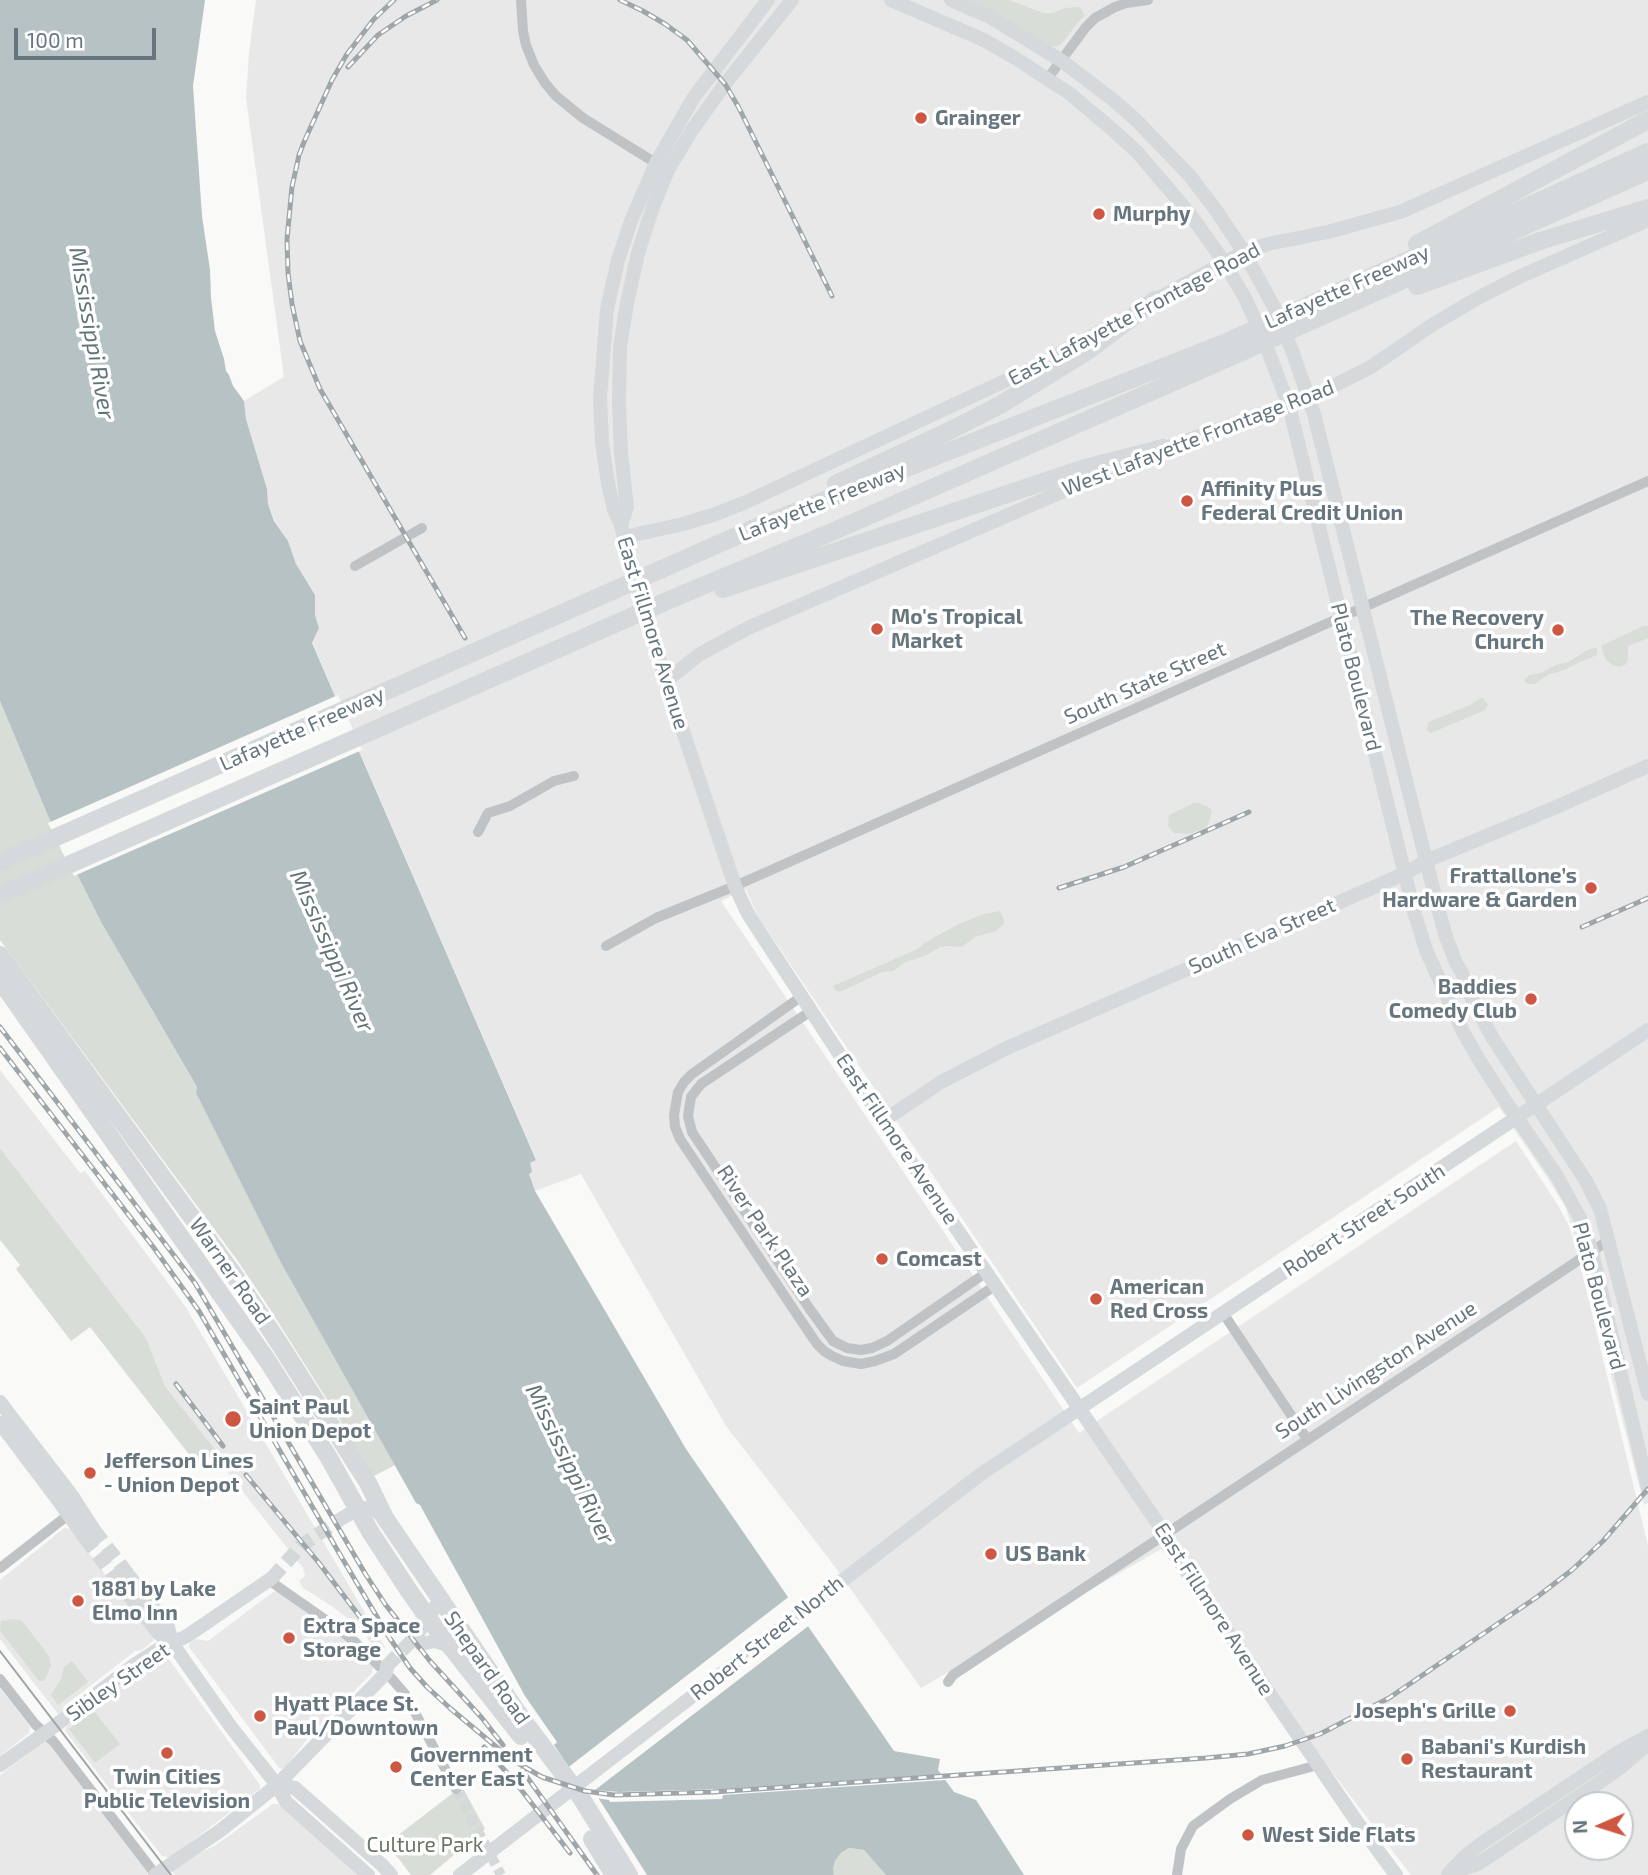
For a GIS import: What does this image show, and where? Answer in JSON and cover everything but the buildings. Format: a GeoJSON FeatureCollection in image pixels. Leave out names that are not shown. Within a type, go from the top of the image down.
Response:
{"type":"FeatureCollection","features":[{"type":"Feature","properties":{"kind":"highway"},"geometry":{"type":"LineString","coordinates":[[1318,309],[1416,245],[1648,120]]}},
{"type":"Feature","properties":{"kind":"highway","name":"Lafayette Freeway"},"geometry":{"type":"LineString","coordinates":[[0,895],[622,621],[670,603],[834,531],[1318,309],[1648,152]]}},
{"type":"Feature","properties":{"kind":"highway","name":"Lafayette Freeway"},"geometry":{"type":"LineString","coordinates":[[1318,309],[1648,171]]}},
{"type":"Feature","properties":{"kind":"highway"},"geometry":{"type":"LineString","coordinates":[[1318,309],[1395,294],[1540,241],[1648,208]]}},
{"type":"Feature","properties":{"kind":"highway"},"geometry":{"type":"LineString","coordinates":[[759,526],[818,492],[1009,399],[1089,350],[1155,300]]}},
{"type":"Feature","properties":{"kind":"highway","name":"Lafayette Freeway"},"geometry":{"type":"LineString","coordinates":[[0,862],[759,526],[1232,348]]}},
{"type":"Feature","properties":{"kind":"highway"},"geometry":{"type":"LineString","coordinates":[[670,603],[1085,468],[1163,448]]}},
{"type":"Feature","properties":{"kind":"highway","name":"Warner Road"},"geometry":{"type":"LineString","coordinates":[[0,955],[232,1272],[368,1483],[385,1518],[440,1600]]}},
{"type":"Feature","properties":{"kind":"highway","name":"Warner Road"},"geometry":{"type":"LineString","coordinates":[[0,980],[267,1360],[384,1553],[428,1618]]}},
{"type":"Feature","properties":{"kind":"highway","name":"Shepard Road"},"geometry":{"type":"LineString","coordinates":[[440,1600],[525,1723],[580,1796],[629,1875]]}},
{"type":"Feature","properties":{"kind":"highway","name":"Shepard Road"},"geometry":{"type":"LineString","coordinates":[[428,1618],[570,1802],[614,1875]]}},
{"type":"Feature","properties":{"kind":"main road","name":"East Fillmore Avenue"},"geometry":{"type":"LineString","coordinates":[[768,0],[694,97],[662,166],[654,204],[638,253],[620,347],[621,453],[627,507],[622,531],[666,681],[735,886],[748,914],[883,1121],[1165,1534],[1182,1565],[1396,1875]]}},
{"type":"Feature","properties":{"kind":"main road","name":"East Fillmore Avenue"},"geometry":{"type":"LineString","coordinates":[[662,166],[792,0]]}},
{"type":"Feature","properties":{"kind":"main road","name":"Plato Boulevard"},"geometry":{"type":"LineString","coordinates":[[891,0],[984,40],[1048,78],[1078,100],[1137,152],[1190,214],[1224,262],[1245,298],[1289,406],[1415,915],[1426,950],[1463,1032],[1567,1193],[1581,1220],[1592,1252],[1648,1488]]}},
{"type":"Feature","properties":{"kind":"main road","name":"Plato Boulevard"},"geometry":{"type":"LineString","coordinates":[[951,0],[990,18],[1062,61],[1112,99],[1159,142],[1194,181],[1244,252],[1275,309],[1309,398],[1439,913],[1456,963],[1483,1022],[1590,1188],[1600,1209],[1648,1394]]}},
{"type":"Feature","properties":{"kind":"main road","name":"East Lafayette Frontage Road"},"geometry":{"type":"LineString","coordinates":[[622,531],[683,524],[746,502],[1041,364],[1244,252],[1400,212],[1648,102]]}},
{"type":"Feature","properties":{"kind":"main road","name":"West Lafayette Frontage Road"},"geometry":{"type":"LineString","coordinates":[[666,681],[700,654],[750,627],[1163,448],[1309,398],[1371,367],[1476,299],[1648,220]]}},
{"type":"Feature","properties":{"kind":"main road","name":"South Eva Street"},"geometry":{"type":"LineString","coordinates":[[883,1121],[941,1082],[1007,1048],[1406,873],[1426,861],[1648,766]]}},
{"type":"Feature","properties":{"kind":"main road","name":"Robert Street South"},"geometry":{"type":"LineString","coordinates":[[1079,1408],[1648,1030]]}},
{"type":"Feature","properties":{"kind":"main road"},"geometry":{"type":"LineString","coordinates":[[0,1402],[74,1497],[90,1534],[69,1515],[0,1423]]}},
{"type":"Feature","properties":{"kind":"main road","name":"Robert Street North"},"geometry":{"type":"LineString","coordinates":[[460,1875],[964,1486],[1079,1408]]}},
{"type":"Feature","properties":{"kind":"main road"},"geometry":{"type":"LineString","coordinates":[[339,1520],[358,1509],[375,1510],[385,1518]]}},
{"type":"Feature","properties":{"kind":"main road","name":"Sibley Street"},"geometry":{"type":"LineString","coordinates":[[0,1765],[134,1665],[157,1650],[187,1636],[271,1580]]}},
{"type":"Feature","properties":{"kind":"main road"},"geometry":{"type":"LineString","coordinates":[[125,1581],[158,1633],[172,1643],[231,1727],[277,1785],[286,1802],[368,1875]]}},
{"type":"Feature","properties":{"kind":"main road"},"geometry":{"type":"LineString","coordinates":[[440,1600],[418,1640],[441,1642],[455,1652]]}},
{"type":"Feature","properties":{"kind":"main road"},"geometry":{"type":"LineString","coordinates":[[156,1875],[221,1830],[277,1785],[388,1670]]}},
{"type":"Feature","properties":{"kind":"main road"},"geometry":{"type":"LineString","coordinates":[[1446,1874],[1482,1843],[1617,1753],[1648,1736]]}},
{"type":"Feature","properties":{"kind":"main road"},"geometry":{"type":"LineString","coordinates":[[1446,1874],[1478,1864],[1622,1766],[1648,1744]]}},
{"type":"Feature","properties":{"kind":"main road"},"geometry":{"type":"LineString","coordinates":[[277,1785],[295,1788],[391,1875]]}},
{"type":"Feature","properties":{"kind":"street"},"geometry":{"type":"LineString","coordinates":[[521,0],[526,45],[534,65],[551,90],[583,118],[662,166]]}},
{"type":"Feature","properties":{"kind":"street"},"geometry":{"type":"LineString","coordinates":[[1048,78],[1095,18],[1115,7],[1148,0]]}},
{"type":"Feature","properties":{"kind":"street","name":"South State Street"},"geometry":{"type":"LineString","coordinates":[[606,946],[656,918],[735,886],[1648,481]]}},
{"type":"Feature","properties":{"kind":"street"},"geometry":{"type":"LineString","coordinates":[[355,566],[422,528]]}},
{"type":"Feature","properties":{"kind":"street"},"geometry":{"type":"LineString","coordinates":[[478,832],[488,813],[510,806],[554,781],[574,776]]}},
{"type":"Feature","properties":{"kind":"street","name":"River Park Plaza"},"geometry":{"type":"LineString","coordinates":[[802,996],[692,1074],[678,1092],[674,1115],[675,1128],[680,1139],[793,1308],[824,1351],[844,1361],[861,1364],[894,1354],[996,1285]]}},
{"type":"Feature","properties":{"kind":"street","name":"River Park Plaza"},"geometry":{"type":"LineString","coordinates":[[811,1011],[701,1084],[691,1097],[688,1116],[692,1132],[828,1335],[838,1344],[861,1350],[872,1348],[891,1338],[987,1272]]}},
{"type":"Feature","properties":{"kind":"street","name":"South Livingston Avenue"},"geometry":{"type":"LineString","coordinates":[[948,1682],[954,1675],[1609,1240]]}},
{"type":"Feature","properties":{"kind":"street"},"geometry":{"type":"LineString","coordinates":[[1223,1313],[1307,1439]]}},
{"type":"Feature","properties":{"kind":"street"},"geometry":{"type":"LineString","coordinates":[[0,1568],[69,1515],[74,1497]]}},
{"type":"Feature","properties":{"kind":"street"},"geometry":{"type":"LineString","coordinates":[[271,1580],[336,1627],[388,1670],[405,1694],[456,1789]]}},
{"type":"Feature","properties":{"kind":"street"},"geometry":{"type":"LineString","coordinates":[[0,1679],[34,1724],[54,1742],[156,1875]]}},
{"type":"Feature","properties":{"kind":"street"},"geometry":{"type":"LineString","coordinates":[[1177,1875],[1181,1849],[1193,1826],[1262,1780],[1318,1765]]}},
{"type":"Feature","properties":{"kind":"shaded area"},"geometry":{"type":"Polygon","coordinates":[[[256,0],[1648,0],[1648,1503],[1644,1505],[1566,1208],[1499,1107],[1077,1388],[757,915],[746,889],[721,901],[1079,1433],[1516,1141],[1559,1207],[1576,1247],[1648,1546],[1648,1875],[1411,1875],[1161,1549],[921,1688],[830,1560],[726,1426],[581,1174],[535,1191],[528,1173],[530,1163],[536,1159],[312,642],[319,628],[315,615],[315,595],[296,564],[288,541],[268,504],[267,489],[246,419],[244,401],[284,377],[246,98],[256,0]]]}},
{"type":"Feature","properties":{"kind":"shaded area"},"geometry":{"type":"Polygon","coordinates":[[[0,1070],[80,1173],[85,1171],[185,1306],[385,1647],[378,1654],[362,1630],[303,1588],[299,1581],[305,1576],[303,1568],[165,1386],[146,1338],[0,1148],[0,1070]]]}},
{"type":"Feature","properties":{"kind":"shaded area"},"geometry":{"type":"Polygon","coordinates":[[[64,1528],[71,1529],[153,1641],[142,1650],[135,1651],[58,1714],[0,1639],[0,1580],[64,1528]]]}},
{"type":"Feature","properties":{"kind":"shaded area"},"geometry":{"type":"Polygon","coordinates":[[[277,1591],[353,1645],[373,1666],[372,1673],[308,1738],[288,1764],[280,1769],[189,1647],[195,1639],[208,1641],[277,1591]]]}},
{"type":"Feature","properties":{"kind":"shaded area","name":"Twin Cities Public Television"},"geometry":{"type":"Polygon","coordinates":[[[164,1656],[260,1785],[260,1789],[170,1858],[162,1856],[65,1731],[67,1726],[139,1668],[164,1656]]]}},
{"type":"Feature","properties":{"kind":"shaded area"},"geometry":{"type":"Polygon","coordinates":[[[0,1688],[30,1727],[29,1733],[0,1756],[0,1688]]]}},
{"type":"Feature","properties":{"kind":"shaded area"},"geometry":{"type":"Polygon","coordinates":[[[45,1741],[50,1741],[148,1871],[147,1875],[0,1875],[0,1775],[45,1741]]]}},
{"type":"Feature","properties":{"kind":"shaded area"},"geometry":{"type":"Polygon","coordinates":[[[273,1804],[278,1804],[359,1875],[175,1875],[172,1871],[186,1860],[216,1845],[273,1804]]]}},
{"type":"Feature","properties":{"kind":"green space"},"geometry":{"type":"Polygon","coordinates":[[[963,0],[1009,0],[1043,13],[1080,7],[1085,16],[1064,41],[1055,47],[963,0]]]}},
{"type":"Feature","properties":{"kind":"green space"},"geometry":{"type":"Polygon","coordinates":[[[1648,626],[1648,638],[1628,646],[1628,661],[1625,665],[1619,667],[1606,660],[1601,646],[1648,626]]]}},
{"type":"Feature","properties":{"kind":"green space"},"geometry":{"type":"Polygon","coordinates":[[[1597,648],[1597,655],[1548,675],[1535,684],[1524,681],[1529,675],[1541,673],[1568,662],[1589,649],[1597,648]]]}},
{"type":"Feature","properties":{"kind":"green space"},"geometry":{"type":"Polygon","coordinates":[[[1481,698],[1488,705],[1485,710],[1431,733],[1427,730],[1431,721],[1481,698]]]}},
{"type":"Feature","properties":{"kind":"green space"},"geometry":{"type":"Polygon","coordinates":[[[0,701],[48,816],[101,922],[197,1087],[196,1093],[281,1263],[395,1465],[372,1477],[354,1451],[340,1420],[237,1260],[0,940],[0,701]]]}},
{"type":"Feature","properties":{"kind":"green space"},"geometry":{"type":"Polygon","coordinates":[[[1194,803],[1212,811],[1208,825],[1189,834],[1174,833],[1168,826],[1169,815],[1194,803]]]}},
{"type":"Feature","properties":{"kind":"green space"},"geometry":{"type":"Polygon","coordinates":[[[1000,911],[1004,924],[996,931],[975,937],[962,947],[940,947],[927,955],[905,962],[893,971],[882,972],[840,992],[833,986],[918,949],[957,925],[980,915],[1000,911]]]}},
{"type":"Feature","properties":{"kind":"green space"},"geometry":{"type":"Polygon","coordinates":[[[0,1148],[146,1338],[165,1386],[217,1452],[198,1466],[90,1327],[71,1341],[16,1269],[20,1265],[0,1240],[0,1148]]]}},
{"type":"Feature","properties":{"kind":"green space"},"geometry":{"type":"Polygon","coordinates":[[[1,1621],[22,1621],[49,1656],[51,1666],[44,1681],[39,1681],[0,1631],[1,1621]]]}},
{"type":"Feature","properties":{"kind":"green space"},"geometry":{"type":"Polygon","coordinates":[[[72,1661],[88,1682],[58,1705],[51,1695],[61,1679],[64,1667],[72,1661]]]}},
{"type":"Feature","properties":{"kind":"green space"},"geometry":{"type":"Polygon","coordinates":[[[94,1711],[120,1744],[95,1763],[69,1729],[94,1711]]]}},
{"type":"Feature","properties":{"kind":"green space","name":"Culture Park"},"geometry":{"type":"Polygon","coordinates":[[[462,1786],[485,1829],[430,1875],[411,1875],[384,1846],[462,1786]]]}},
{"type":"Feature","properties":{"kind":"green space"},"geometry":{"type":"Polygon","coordinates":[[[849,1848],[864,1850],[886,1875],[834,1875],[835,1861],[849,1848]]]}},
{"type":"Feature","properties":{"kind":"water","name":"Mississippi River"},"geometry":{"type":"Polygon","coordinates":[[[0,0],[205,0],[193,86],[211,298],[215,331],[226,371],[244,401],[246,419],[274,521],[288,541],[296,564],[315,595],[315,615],[319,628],[312,643],[536,1160],[530,1163],[532,1172],[529,1174],[535,1191],[686,1449],[894,1751],[940,1759],[938,1770],[954,1792],[976,1800],[1024,1875],[886,1875],[864,1850],[849,1848],[835,1861],[834,1875],[647,1875],[580,1769],[573,1773],[554,1745],[557,1742],[525,1696],[420,1505],[416,1503],[281,1263],[196,1093],[197,1087],[101,922],[48,816],[0,701],[0,0]]]}},
{"type":"Feature","properties":{"kind":"pier"},"geometry":{"type":"Polygon","coordinates":[[[338,695],[362,750],[74,876],[48,823],[338,695]]]}},
{"type":"Feature","properties":{"kind":"pier"},"geometry":{"type":"Polygon","coordinates":[[[791,1595],[811,1624],[595,1790],[619,1792],[722,1789],[945,1774],[945,1780],[723,1795],[722,1799],[610,1802],[595,1798],[579,1774],[575,1777],[566,1769],[791,1595]]]}},
{"type":"Feature","properties":{"kind":"tunnel"},"geometry":{"type":"LineString","coordinates":[[272,1578],[301,1546],[339,1520]]}},
{"type":"Feature","properties":{"kind":"tunnel"},"geometry":{"type":"LineString","coordinates":[[94,1530],[130,1577]]}},
{"type":"Feature","properties":{"kind":"tunnel"},"geometry":{"type":"LineString","coordinates":[[85,1538],[120,1584]]}},
{"type":"Feature","properties":{"kind":"tunnel"},"geometry":{"type":"LineString","coordinates":[[387,1666],[416,1636]]}},
{"type":"Feature","properties":{"kind":"tunnel"},"geometry":{"type":"LineString","coordinates":[[456,1789],[501,1875]]}},
{"type":"Feature","properties":{"kind":"tram line"},"geometry":{"type":"LineString","coordinates":[[0,1651],[171,1875]]}},
{"type":"Feature","properties":{"kind":"railway"},"geometry":{"type":"LineString","coordinates":[[394,0],[374,19],[347,54],[304,142],[292,187],[287,239],[288,273],[300,341],[320,389],[465,638]]}},
{"type":"Feature","properties":{"kind":"railway"},"geometry":{"type":"LineString","coordinates":[[348,67],[378,35],[437,0]]}},
{"type":"Feature","properties":{"kind":"railway"},"geometry":{"type":"LineString","coordinates":[[620,0],[665,24],[687,40],[725,84],[832,296]]}},
{"type":"Feature","properties":{"kind":"railway"},"geometry":{"type":"LineString","coordinates":[[1059,888],[1124,867],[1249,812]]}},
{"type":"Feature","properties":{"kind":"railway"},"geometry":{"type":"LineString","coordinates":[[1582,927],[1648,898]]}},
{"type":"Feature","properties":{"kind":"railway"},"geometry":{"type":"LineString","coordinates":[[0,1027],[195,1283],[385,1604],[503,1745]]}},
{"type":"Feature","properties":{"kind":"railway"},"geometry":{"type":"LineString","coordinates":[[0,1048],[154,1248],[199,1311],[342,1558],[410,1668],[451,1709],[516,1762],[542,1777],[585,1791],[614,1795],[713,1792],[1206,1758],[1248,1754],[1285,1746],[1320,1734],[1389,1698],[1537,1597],[1603,1541],[1648,1489]]}},
{"type":"Feature","properties":{"kind":"railway"},"geometry":{"type":"LineString","coordinates":[[176,1384],[223,1446]]}},
{"type":"Feature","properties":{"kind":"railway"},"geometry":{"type":"LineString","coordinates":[[246,1475],[363,1621]]}},
{"type":"Feature","properties":{"kind":"railway"},"geometry":{"type":"LineString","coordinates":[[484,1747],[516,1783],[570,1853]]}},
{"type":"Feature","properties":{"kind":"railway"},"geometry":{"type":"LineString","coordinates":[[522,1770],[597,1875]]}},
{"type":"Feature","properties":{"kind":"place","name":"Grainger"},"geometry":{"type":"Point","coordinates":[921,118]}},
{"type":"Feature","properties":{"kind":"place","name":"Murphy"},"geometry":{"type":"Point","coordinates":[1099,214]}},
{"type":"Feature","properties":{"kind":"place","name":"Affinity Plus Federal Credit Union"},"geometry":{"type":"Point","coordinates":[1187,501]}},
{"type":"Feature","properties":{"kind":"place","name":"Mo's Tropical Market"},"geometry":{"type":"Point","coordinates":[877,629]}},
{"type":"Feature","properties":{"kind":"place","name":"The Recovery Church"},"geometry":{"type":"Point","coordinates":[1558,630]}},
{"type":"Feature","properties":{"kind":"place","name":"Frattallone’s Hardware & Garden"},"geometry":{"type":"Point","coordinates":[1591,888]}},
{"type":"Feature","properties":{"kind":"place","name":"Baddies Comedy Club"},"geometry":{"type":"Point","coordinates":[1531,999]}},
{"type":"Feature","properties":{"kind":"place","name":"Comcast"},"geometry":{"type":"Point","coordinates":[882,1259]}},
{"type":"Feature","properties":{"kind":"place","name":"American Red Cross"},"geometry":{"type":"Point","coordinates":[1096,1299]}},
{"type":"Feature","properties":{"kind":"place","name":"Saint Paul Union Depot"},"geometry":{"type":"Point","coordinates":[233,1419]}},
{"type":"Feature","properties":{"kind":"place","name":"Jefferson Lines - Union Depot"},"geometry":{"type":"Point","coordinates":[90,1473]}},
{"type":"Feature","properties":{"kind":"place","name":"US Bank"},"geometry":{"type":"Point","coordinates":[991,1554]}},
{"type":"Feature","properties":{"kind":"place","name":"1881 by Lake Elmo Inn"},"geometry":{"type":"Point","coordinates":[78,1601]}},
{"type":"Feature","properties":{"kind":"place","name":"Extra Space Storage"},"geometry":{"type":"Point","coordinates":[289,1638]}},
{"type":"Feature","properties":{"kind":"place","name":"Joseph's Grille"},"geometry":{"type":"Point","coordinates":[1510,1711]}},
{"type":"Feature","properties":{"kind":"place","name":"Hyatt Place St. Paul/Downtown"},"geometry":{"type":"Point","coordinates":[260,1716]}},
{"type":"Feature","properties":{"kind":"place","name":"Twin Cities Public Television"},"geometry":{"type":"Point","coordinates":[167,1753]}},
{"type":"Feature","properties":{"kind":"place","name":"Babani's Kurdish Restaurant"},"geometry":{"type":"Point","coordinates":[1407,1759]}},
{"type":"Feature","properties":{"kind":"place","name":"Government Center East"},"geometry":{"type":"Point","coordinates":[396,1767]}},
{"type":"Feature","properties":{"kind":"place","name":"West Side Flats"},"geometry":{"type":"Point","coordinates":[1248,1835]}}]}
